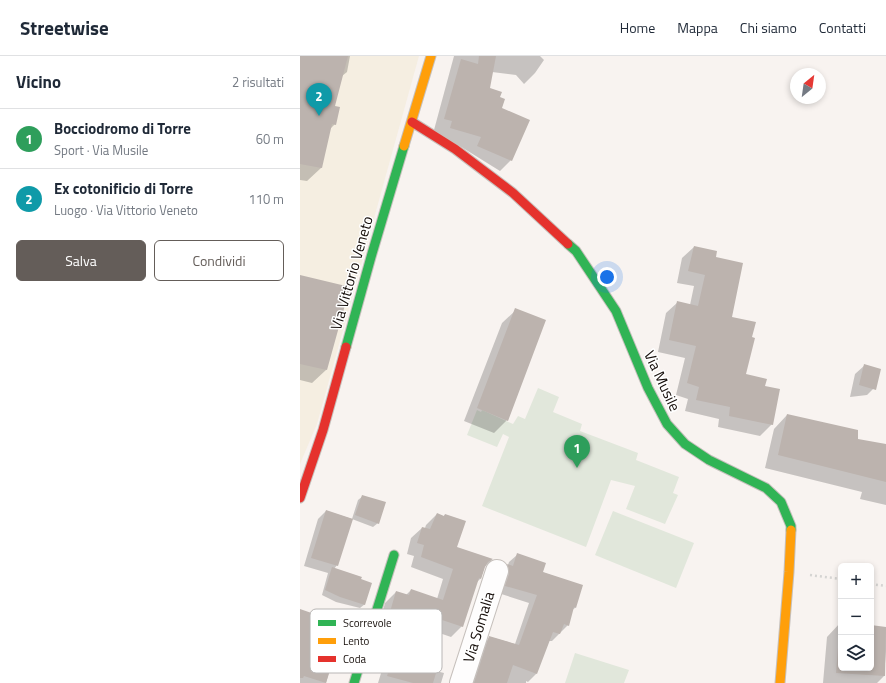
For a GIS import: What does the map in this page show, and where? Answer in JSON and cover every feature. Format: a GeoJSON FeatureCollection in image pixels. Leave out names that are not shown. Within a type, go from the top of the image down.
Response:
{"type":"FeatureCollection","features":[{"type":"Feature","properties":{"kind":"street","name":"Via Vittorio Veneto"},"geometry":{"type":"LineString","coordinates":[[300,498],[323,430],[370,257],[431,56]]}},
{"type":"Feature","properties":{"kind":"street","name":"Via Musile"},"geometry":{"type":"LineString","coordinates":[[412,122],[455,149],[513,193],[576,252],[616,311],[648,388],[667,424],[685,444],[709,460],[766,488],[781,502],[791,526],[789,572],[780,683]]}},
{"type":"Feature","properties":{"kind":"street"},"geometry":{"type":"LineString","coordinates":[[377,609],[394,555]]}},
{"type":"Feature","properties":{"kind":"street","name":"Via Somalia"},"geometry":{"type":"LineString","coordinates":[[461,683],[496,571]]}},
{"type":"Feature","properties":{"kind":"street"},"geometry":{"type":"LineString","coordinates":[[354,683],[357,673]]}},
{"type":"Feature","properties":{"kind":"path"},"geometry":{"type":"LineString","coordinates":[[789,572],[838,579]]}},
{"type":"Feature","properties":{"kind":"path"},"geometry":{"type":"LineString","coordinates":[[874,584],[886,586]]}},
{"type":"Feature","properties":{"kind":"shaded area"},"geometry":{"type":"Polygon","coordinates":[[[300,56],[419,56],[317,424],[300,464],[300,56]]]}},
{"type":"Feature","properties":{"kind":"shaded area"},"geometry":{"type":"Polygon","coordinates":[[[538,388],[559,397],[553,412],[582,424],[580,431],[638,453],[636,460],[679,477],[673,493],[678,495],[665,524],[626,509],[635,486],[611,480],[586,547],[482,506],[509,437],[503,434],[497,447],[467,435],[477,410],[481,412],[482,410],[513,424],[518,416],[525,419],[538,388]]]}},
{"type":"Feature","properties":{"kind":"shaded area"},"geometry":{"type":"Polygon","coordinates":[[[613,511],[694,543],[676,588],[595,555],[613,511]]]}},
{"type":"Feature","properties":{"kind":"shaded area"},"geometry":{"type":"Polygon","coordinates":[[[575,653],[629,670],[624,683],[565,683],[575,653]]]}},
{"type":"Feature","properties":{"kind":"building"},"geometry":{"type":"Polygon","coordinates":[[[300,56],[348,56],[335,106],[340,107],[336,125],[332,124],[322,168],[300,164],[300,56]]]}},
{"type":"Feature","properties":{"kind":"building"},"geometry":{"type":"Polygon","coordinates":[[[479,56],[496,56],[490,88],[502,92],[500,97],[505,99],[502,108],[530,120],[512,161],[477,146],[481,137],[450,128],[452,121],[444,119],[461,59],[478,64],[479,56]]]}},
{"type":"Feature","properties":{"kind":"building"},"geometry":{"type":"Polygon","coordinates":[[[694,246],[717,251],[716,257],[743,263],[732,317],[756,322],[752,337],[755,338],[746,374],[767,379],[765,386],[780,389],[773,425],[729,416],[730,407],[696,400],[699,387],[687,383],[696,346],[669,340],[677,301],[698,306],[705,275],[688,271],[694,246]]]}},
{"type":"Feature","properties":{"kind":"building"},"geometry":{"type":"Polygon","coordinates":[[[300,275],[350,287],[327,370],[300,364],[300,275]]]}},
{"type":"Feature","properties":{"kind":"building"},"geometry":{"type":"Polygon","coordinates":[[[515,308],[546,320],[508,421],[477,408],[515,308]]]}},
{"type":"Feature","properties":{"kind":"building"},"geometry":{"type":"Polygon","coordinates":[[[864,364],[881,369],[876,390],[859,385],[864,364]]]}},
{"type":"Feature","properties":{"kind":"building"},"geometry":{"type":"Polygon","coordinates":[[[787,414],[858,430],[858,439],[886,444],[886,482],[778,455],[787,414]]]}},
{"type":"Feature","properties":{"kind":"building"},"geometry":{"type":"Polygon","coordinates":[[[362,495],[386,502],[379,524],[355,515],[362,495]]]}},
{"type":"Feature","properties":{"kind":"building"},"geometry":{"type":"Polygon","coordinates":[[[326,510],[353,519],[338,566],[311,558],[326,510]]]}},
{"type":"Feature","properties":{"kind":"building"},"geometry":{"type":"Polygon","coordinates":[[[437,513],[466,521],[457,547],[493,559],[488,562],[481,579],[479,578],[463,627],[442,620],[442,609],[391,609],[396,591],[409,595],[411,589],[443,600],[453,569],[421,557],[424,545],[417,543],[422,527],[430,529],[437,513]]]}},
{"type":"Feature","properties":{"kind":"building"},"geometry":{"type":"Polygon","coordinates":[[[517,553],[546,563],[543,572],[583,585],[576,608],[574,607],[569,626],[564,624],[560,634],[553,632],[537,674],[513,665],[507,683],[474,683],[489,636],[519,645],[537,595],[505,586],[509,574],[507,564],[513,566],[517,553]]]}},
{"type":"Feature","properties":{"kind":"building"},"geometry":{"type":"Polygon","coordinates":[[[332,567],[362,577],[361,579],[372,583],[365,605],[340,597],[325,590],[332,567]]]}},
{"type":"Feature","properties":{"kind":"building"},"geometry":{"type":"Polygon","coordinates":[[[300,609],[310,612],[310,673],[329,673],[326,683],[304,676],[303,678],[300,678],[300,609]]]}},
{"type":"Feature","properties":{"kind":"building"},"geometry":{"type":"Polygon","coordinates":[[[874,625],[886,627],[885,676],[836,673],[838,648],[838,671],[874,671],[874,625]]]}},
{"type":"Feature","properties":{"kind":"building"},"geometry":{"type":"Polygon","coordinates":[[[388,673],[436,673],[433,683],[413,683],[387,676],[388,673]]]}},
{"type":"Feature","properties":{"kind":"traffic: fast"},"geometry":{"type":"LineString","coordinates":[[346,347],[404,146]]}},
{"type":"Feature","properties":{"kind":"traffic: fast"},"geometry":{"type":"LineString","coordinates":[[568,244],[576,251],[616,311],[648,388],[667,424],[685,444],[709,460],[766,488],[781,502],[791,526],[791,530]]}},
{"type":"Feature","properties":{"kind":"traffic: fast"},"geometry":{"type":"LineString","coordinates":[[377,609],[394,555]]}},
{"type":"Feature","properties":{"kind":"traffic: fast"},"geometry":{"type":"LineString","coordinates":[[354,683],[357,673]]}},
{"type":"Feature","properties":{"kind":"traffic: slow"},"geometry":{"type":"LineString","coordinates":[[404,146],[431,56]]}},
{"type":"Feature","properties":{"kind":"traffic: slow"},"geometry":{"type":"LineString","coordinates":[[780,683],[791,530]]}},
{"type":"Feature","properties":{"kind":"traffic: jam"},"geometry":{"type":"LineString","coordinates":[[412,122],[455,149],[513,193],[568,244]]}},
{"type":"Feature","properties":{"kind":"traffic: jam"},"geometry":{"type":"LineString","coordinates":[[300,498],[323,430],[346,347]]}},
{"type":"Feature","properties":{"kind":"place","name":"Ex cotonificio di Torre"},"geometry":{"type":"Point","coordinates":[319,116]}},
{"type":"Feature","properties":{"kind":"place","name":"Bocciodromo di Torre"},"geometry":{"type":"Point","coordinates":[577,468]}}]}
